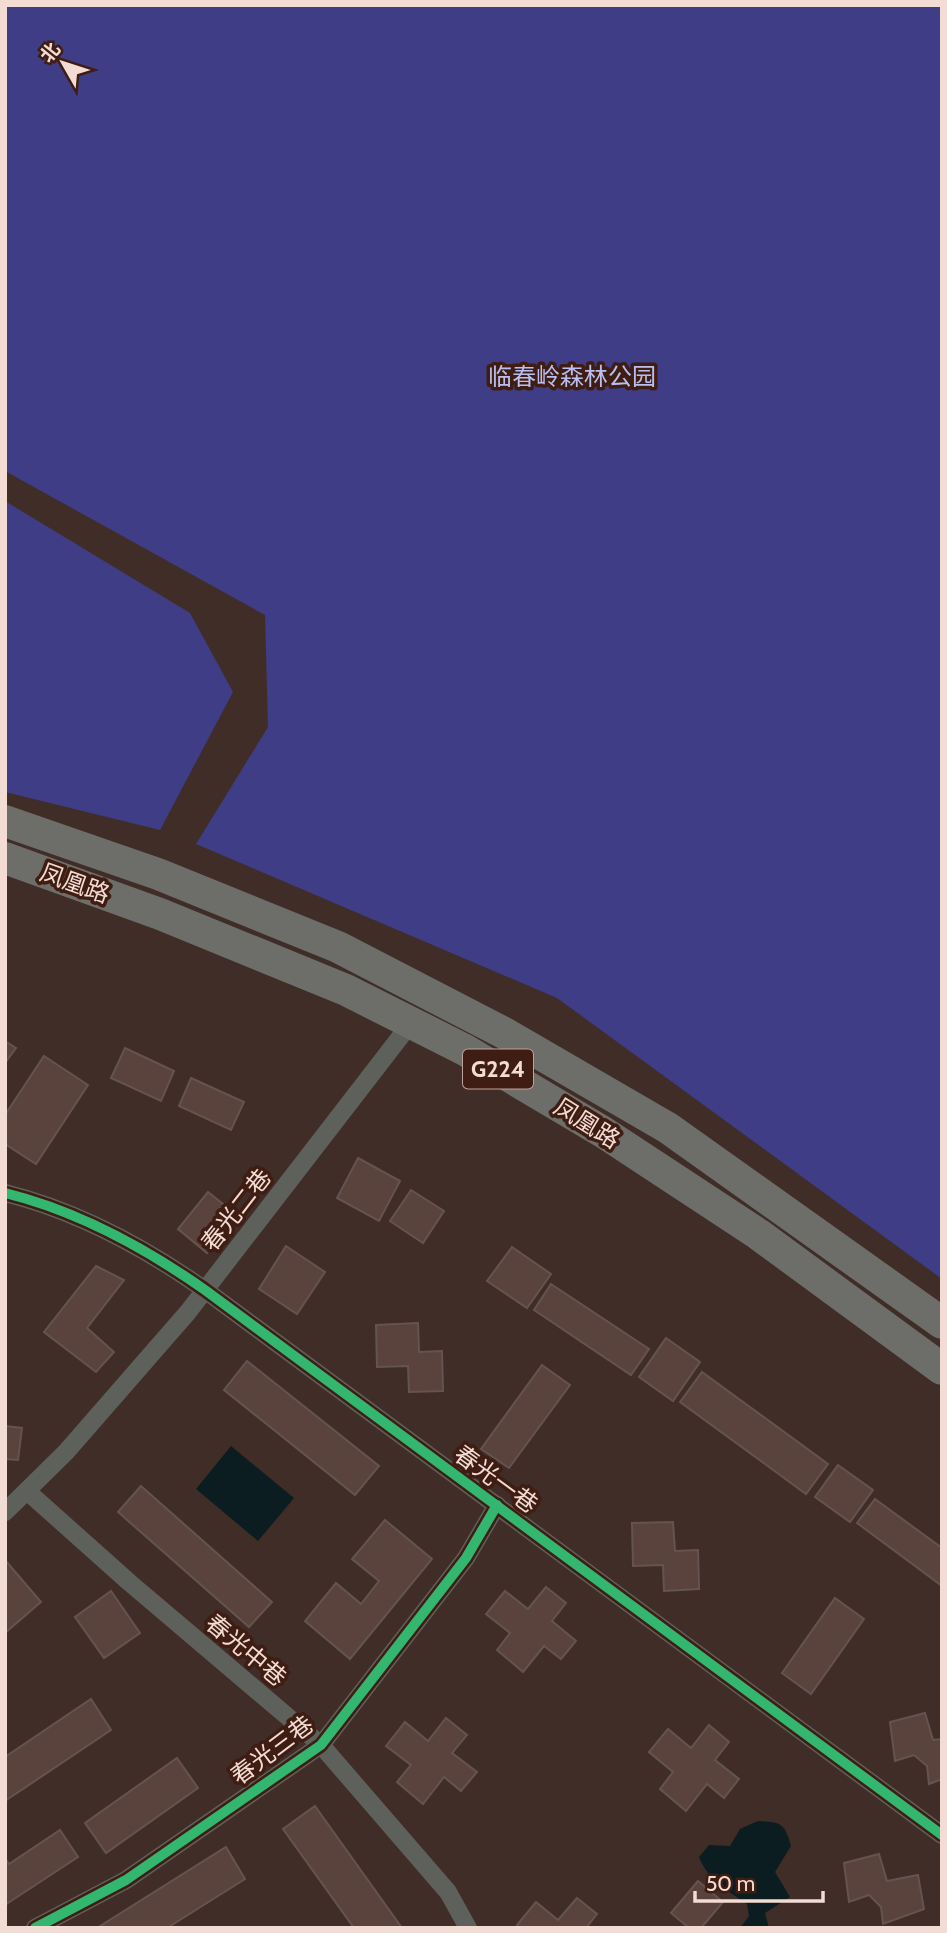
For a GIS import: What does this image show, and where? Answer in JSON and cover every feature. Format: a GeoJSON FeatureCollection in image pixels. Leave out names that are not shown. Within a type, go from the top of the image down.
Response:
{"type":"FeatureCollection","features":[{"type":"Feature","properties":{"kind":"highway","name":"凤凰路"},"geometry":{"type":"LineString","coordinates":[[5,821],[158,874],[338,947],[506,1034],[668,1128],[942,1323]]}},
{"type":"Feature","properties":{"kind":"highway","name":"凤凰路"},"geometry":{"type":"LineString","coordinates":[[5,858],[160,914],[346,990],[466,1050],[603,1132],[758,1234],[942,1369]]}},
{"type":"Feature","properties":{"kind":"street","name":"春光二巷"},"geometry":{"type":"LineString","coordinates":[[5,1512],[66,1452],[205,1290],[411,1023]]}},
{"type":"Feature","properties":{"kind":"street","name":"春光一巷"},"geometry":{"type":"LineString","coordinates":[[5,1193],[36,1201],[125,1239],[157,1257],[942,1835]]}},
{"type":"Feature","properties":{"kind":"street","name":"春光中巷"},"geometry":{"type":"LineString","coordinates":[[28,1492],[130,1583],[321,1745],[448,1892],[468,1928]]}},
{"type":"Feature","properties":{"kind":"street","name":"春光三巷"},"geometry":{"type":"LineString","coordinates":[[35,1928],[126,1880],[321,1745],[467,1558],[497,1506]]}},
{"type":"Feature","properties":{"kind":"green space","name":"临春岭森林公园"},"geometry":{"type":"Polygon","coordinates":[[[5,5],[942,5],[942,1279],[557,998],[196,844],[268,727],[265,615],[5,471],[5,5]]]}},
{"type":"Feature","properties":{"kind":"green space"},"geometry":{"type":"Polygon","coordinates":[[[5,501],[190,613],[233,692],[160,830],[5,792],[5,501]]]}},
{"type":"Feature","properties":{"kind":"shaded area"},"geometry":{"type":"Polygon","coordinates":[[[231,1446],[294,1498],[258,1541],[196,1489],[231,1446]]]}},
{"type":"Feature","properties":{"kind":"shaded area"},"geometry":{"type":"Polygon","coordinates":[[[758,1821],[777,1823],[787,1833],[791,1846],[775,1872],[790,1897],[765,1913],[769,1928],[740,1928],[749,1916],[747,1904],[713,1878],[699,1857],[709,1845],[730,1846],[740,1829],[758,1821]]]}},
{"type":"Feature","properties":{"kind":"building"},"geometry":{"type":"Polygon","coordinates":[[[5,1041],[16,1048],[5,1063],[5,1041]]]}},
{"type":"Feature","properties":{"kind":"building"},"geometry":{"type":"Polygon","coordinates":[[[125,1048],[174,1071],[161,1101],[111,1078],[125,1048]]]}},
{"type":"Feature","properties":{"kind":"building"},"geometry":{"type":"Polygon","coordinates":[[[44,1056],[88,1085],[36,1164],[5,1144],[5,1115],[44,1056]]]}},
{"type":"Feature","properties":{"kind":"building"},"geometry":{"type":"Polygon","coordinates":[[[191,1078],[244,1102],[231,1130],[179,1106],[191,1078]]]}},
{"type":"Feature","properties":{"kind":"building"},"geometry":{"type":"Polygon","coordinates":[[[358,1158],[400,1181],[379,1221],[337,1198],[358,1158]]]}},
{"type":"Feature","properties":{"kind":"building"},"geometry":{"type":"Polygon","coordinates":[[[411,1190],[444,1211],[423,1243],[390,1221],[411,1190]]]}},
{"type":"Feature","properties":{"kind":"building"},"geometry":{"type":"Polygon","coordinates":[[[208,1192],[238,1216],[207,1253],[178,1229],[208,1192]]]}},
{"type":"Feature","properties":{"kind":"building"},"geometry":{"type":"Polygon","coordinates":[[[286,1246],[325,1272],[297,1314],[259,1289],[286,1246]]]}},
{"type":"Feature","properties":{"kind":"building"},"geometry":{"type":"Polygon","coordinates":[[[512,1247],[551,1274],[527,1308],[487,1281],[512,1247]]]}},
{"type":"Feature","properties":{"kind":"building"},"geometry":{"type":"Polygon","coordinates":[[[96,1266],[124,1280],[87,1328],[114,1352],[96,1372],[44,1332],[96,1266]]]}},
{"type":"Feature","properties":{"kind":"building"},"geometry":{"type":"Polygon","coordinates":[[[551,1284],[649,1349],[631,1375],[534,1310],[551,1284]]]}},
{"type":"Feature","properties":{"kind":"building"},"geometry":{"type":"Polygon","coordinates":[[[418,1323],[419,1352],[442,1351],[443,1391],[409,1392],[408,1366],[377,1367],[376,1325],[418,1323]]]}},
{"type":"Feature","properties":{"kind":"building"},"geometry":{"type":"Polygon","coordinates":[[[666,1338],[700,1362],[673,1401],[639,1377],[666,1338]]]}},
{"type":"Feature","properties":{"kind":"building"},"geometry":{"type":"Polygon","coordinates":[[[247,1361],[379,1466],[355,1495],[224,1390],[247,1361]]]}},
{"type":"Feature","properties":{"kind":"building"},"geometry":{"type":"Polygon","coordinates":[[[542,1365],[570,1385],[509,1468],[481,1449],[542,1365]]]}},
{"type":"Feature","properties":{"kind":"building"},"geometry":{"type":"Polygon","coordinates":[[[702,1372],[828,1464],[806,1494],[680,1402],[702,1372]]]}},
{"type":"Feature","properties":{"kind":"building"},"geometry":{"type":"Polygon","coordinates":[[[5,1426],[22,1428],[18,1460],[5,1459],[5,1426]]]}},
{"type":"Feature","properties":{"kind":"building"},"geometry":{"type":"Polygon","coordinates":[[[838,1465],[873,1490],[850,1522],[815,1497],[838,1465]]]}},
{"type":"Feature","properties":{"kind":"building"},"geometry":{"type":"Polygon","coordinates":[[[141,1486],[272,1602],[249,1627],[118,1512],[141,1486]]]}},
{"type":"Feature","properties":{"kind":"building"},"geometry":{"type":"Polygon","coordinates":[[[875,1499],[942,1548],[942,1586],[857,1523],[875,1499]]]}},
{"type":"Feature","properties":{"kind":"building"},"geometry":{"type":"Polygon","coordinates":[[[385,1520],[432,1559],[350,1659],[305,1621],[336,1583],[361,1604],[379,1581],[352,1559],[385,1520]]]}},
{"type":"Feature","properties":{"kind":"building"},"geometry":{"type":"Polygon","coordinates":[[[673,1522],[675,1551],[698,1550],[699,1589],[664,1591],[663,1565],[633,1566],[632,1523],[673,1522]]]}},
{"type":"Feature","properties":{"kind":"building"},"geometry":{"type":"Polygon","coordinates":[[[5,1560],[41,1602],[5,1633],[5,1560]]]}},
{"type":"Feature","properties":{"kind":"building"},"geometry":{"type":"Polygon","coordinates":[[[546,1587],[566,1603],[552,1621],[576,1641],[561,1659],[544,1646],[523,1672],[497,1650],[510,1633],[486,1614],[505,1591],[528,1609],[546,1587]]]}},
{"type":"Feature","properties":{"kind":"building"},"geometry":{"type":"Polygon","coordinates":[[[111,1591],[140,1633],[104,1658],[75,1617],[111,1591]]]}},
{"type":"Feature","properties":{"kind":"building"},"geometry":{"type":"Polygon","coordinates":[[[835,1598],[864,1619],[811,1694],[782,1673],[835,1598]]]}},
{"type":"Feature","properties":{"kind":"building"},"geometry":{"type":"Polygon","coordinates":[[[91,1699],[111,1730],[5,1801],[5,1757],[91,1699]]]}},
{"type":"Feature","properties":{"kind":"building"},"geometry":{"type":"Polygon","coordinates":[[[925,1713],[933,1740],[942,1739],[942,1779],[929,1784],[927,1766],[914,1755],[895,1761],[890,1722],[925,1713]]]}},
{"type":"Feature","properties":{"kind":"building"},"geometry":{"type":"Polygon","coordinates":[[[446,1718],[467,1735],[452,1753],[477,1772],[461,1791],[444,1777],[423,1804],[397,1782],[411,1765],[386,1746],[405,1722],[428,1741],[446,1718]]]}},
{"type":"Feature","properties":{"kind":"building"},"geometry":{"type":"Polygon","coordinates":[[[709,1725],[729,1742],[715,1760],[739,1779],[724,1798],[707,1784],[686,1811],[660,1789],[673,1772],[649,1752],[668,1729],[691,1748],[709,1725]]]}},
{"type":"Feature","properties":{"kind":"building"},"geometry":{"type":"Polygon","coordinates":[[[177,1758],[198,1788],[106,1853],[85,1823],[177,1758]]]}},
{"type":"Feature","properties":{"kind":"building"},"geometry":{"type":"Polygon","coordinates":[[[315,1806],[402,1928],[354,1928],[283,1829],[315,1806]]]}},
{"type":"Feature","properties":{"kind":"building"},"geometry":{"type":"Polygon","coordinates":[[[60,1830],[78,1857],[5,1905],[5,1858],[9,1864],[60,1830]]]}},
{"type":"Feature","properties":{"kind":"building"},"geometry":{"type":"Polygon","coordinates":[[[226,1847],[245,1879],[167,1928],[97,1928],[226,1847]]]}},
{"type":"Feature","properties":{"kind":"building"},"geometry":{"type":"Polygon","coordinates":[[[879,1854],[887,1881],[918,1875],[924,1909],[883,1924],[881,1907],[869,1895],[849,1902],[844,1863],[879,1854]]]}},
{"type":"Feature","properties":{"kind":"building"},"geometry":{"type":"Polygon","coordinates":[[[698,1881],[723,1902],[701,1928],[689,1928],[671,1913],[698,1881]]]}},
{"type":"Feature","properties":{"kind":"building"},"geometry":{"type":"Polygon","coordinates":[[[577,1898],[597,1914],[586,1928],[520,1928],[517,1925],[536,1902],[558,1920],[577,1898]]]}},
{"type":"Feature","properties":{"kind":"cycle path"},"geometry":{"type":"LineString","coordinates":[[5,1193],[58,1210],[110,1232],[205,1290],[942,1835]]}},
{"type":"Feature","properties":{"kind":"cycle path"},"geometry":{"type":"LineString","coordinates":[[35,1928],[126,1880],[321,1745],[466,1558],[497,1505]]}}]}
